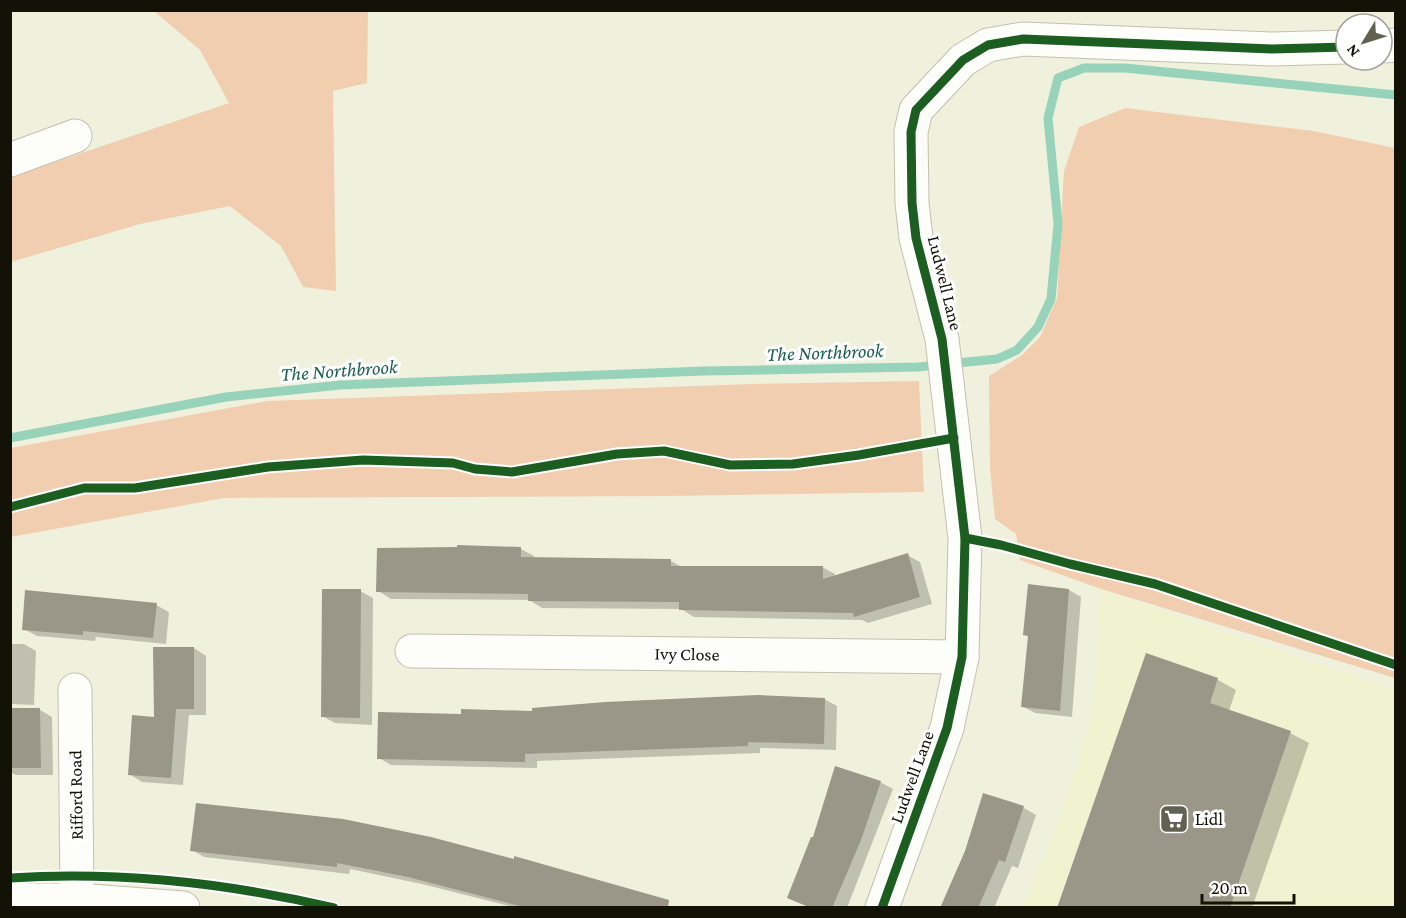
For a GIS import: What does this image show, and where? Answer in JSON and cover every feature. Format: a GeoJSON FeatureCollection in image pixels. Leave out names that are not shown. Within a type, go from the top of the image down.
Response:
{"type":"FeatureCollection","features":[{"type":"Feature","properties":{"kind":"street","name":"Ludwell Lane"},"geometry":{"type":"LineString","coordinates":[[882,908],[947,728],[962,657],[965,538],[942,339],[916,238],[912,203],[911,132],[916,110],[963,60],[988,45],[1023,39],[1272,49],[1334,47]]}},
{"type":"Feature","properties":{"kind":"street"},"geometry":{"type":"LineString","coordinates":[[10,160],[75,136]]}},
{"type":"Feature","properties":{"kind":"street","name":"Ivy Close"},"geometry":{"type":"LineString","coordinates":[[412,651],[962,657]]}},
{"type":"Feature","properties":{"kind":"street","name":"Rifford Road"},"geometry":{"type":"LineString","coordinates":[[75,690],[77,900]]}},
{"type":"Feature","properties":{"kind":"street"},"geometry":{"type":"LineString","coordinates":[[10,900],[77,900],[171,907]]}},
{"type":"Feature","properties":{"kind":"shaded area"},"geometry":{"type":"Polygon","coordinates":[[[154,11],[368,11],[367,83],[333,91],[336,291],[303,287],[281,246],[230,206],[140,224],[11,262],[11,177],[229,103],[200,50],[154,11]]]}},
{"type":"Feature","properties":{"kind":"shaded area"},"geometry":{"type":"Polygon","coordinates":[[[1125,108],[1314,131],[1395,148],[1395,678],[1101,589],[1020,560],[1016,534],[995,519],[990,468],[989,376],[1022,355],[1040,337],[1057,298],[1064,171],[1079,127],[1125,108]]]}},
{"type":"Feature","properties":{"kind":"shaded area"},"geometry":{"type":"Polygon","coordinates":[[[919,381],[924,492],[668,496],[224,498],[11,537],[11,448],[267,401],[753,384],[919,381]]]}},
{"type":"Feature","properties":{"kind":"shaded area"},"geometry":{"type":"Polygon","coordinates":[[[1101,590],[1395,690],[1395,907],[1022,908],[1065,804],[1088,727],[1096,683],[1101,590]]]}},
{"type":"Feature","properties":{"kind":"building"},"geometry":{"type":"Polygon","coordinates":[[[457,545],[521,547],[521,557],[671,559],[671,566],[823,566],[823,579],[908,553],[920,597],[854,617],[853,613],[679,610],[679,602],[528,601],[528,594],[376,592],[377,548],[457,547],[457,545]]]}},
{"type":"Feature","properties":{"kind":"building"},"geometry":{"type":"Polygon","coordinates":[[[1028,584],[1069,589],[1060,711],[1021,707],[1028,636],[1023,635],[1028,584]]]}},
{"type":"Feature","properties":{"kind":"building"},"geometry":{"type":"Polygon","coordinates":[[[322,589],[361,589],[360,718],[321,717],[322,589]]]}},
{"type":"Feature","properties":{"kind":"building"},"geometry":{"type":"Polygon","coordinates":[[[25,590],[157,603],[153,638],[83,631],[83,635],[22,630],[25,590]]]}},
{"type":"Feature","properties":{"kind":"building"},"geometry":{"type":"Polygon","coordinates":[[[153,647],[194,647],[194,709],[176,709],[171,778],[128,775],[132,715],[154,717],[153,647]]]}},
{"type":"Feature","properties":{"kind":"building","name":"Lidl"},"geometry":{"type":"Polygon","coordinates":[[[1146,653],[1218,678],[1210,703],[1291,731],[1230,908],[1057,908],[1146,653]]]}},
{"type":"Feature","properties":{"kind":"building"},"geometry":{"type":"Polygon","coordinates":[[[758,695],[825,698],[824,744],[748,742],[748,746],[525,754],[525,762],[377,759],[378,712],[461,714],[461,709],[532,711],[532,708],[605,702],[758,695]]]}},
{"type":"Feature","properties":{"kind":"building"},"geometry":{"type":"Polygon","coordinates":[[[10,708],[40,708],[41,768],[10,768],[10,708]]]}},
{"type":"Feature","properties":{"kind":"building"},"geometry":{"type":"Polygon","coordinates":[[[835,766],[881,781],[861,840],[832,908],[811,908],[787,898],[811,837],[813,837],[835,766]]]}},
{"type":"Feature","properties":{"kind":"building"},"geometry":{"type":"Polygon","coordinates":[[[983,793],[1024,806],[1005,862],[999,860],[978,908],[940,908],[965,851],[983,793]]]}},
{"type":"Feature","properties":{"kind":"building"},"geometry":{"type":"Polygon","coordinates":[[[196,803],[343,819],[431,837],[514,859],[514,856],[669,900],[668,908],[527,908],[408,877],[337,863],[337,867],[190,851],[196,803]]]}},
{"type":"Feature","properties":{"kind":"waterway","name":"The Northbrook"},"geometry":{"type":"LineString","coordinates":[[10,438],[226,397],[340,385],[704,371],[918,367],[997,359],[1017,350],[1038,327],[1051,299],[1058,224],[1048,118],[1058,78],[1084,68],[1125,68],[1396,95]]}},
{"type":"Feature","properties":{"kind":"cycle path"},"geometry":{"type":"LineString","coordinates":[[882,908],[947,728],[962,657],[965,538],[942,339],[916,238],[912,203],[911,132],[916,110],[963,60],[988,45],[1023,39],[1272,49],[1334,47]]}},
{"type":"Feature","properties":{"kind":"cycle path"},"geometry":{"type":"LineString","coordinates":[[10,507],[84,488],[135,488],[268,467],[363,460],[453,463],[475,469],[512,472],[617,454],[664,451],[730,465],[793,464],[954,438]]}},
{"type":"Feature","properties":{"kind":"cycle path"},"geometry":{"type":"LineString","coordinates":[[965,538],[1155,584],[1396,665]]}},
{"type":"Feature","properties":{"kind":"cycle path"},"geometry":{"type":"LineString","coordinates":[[10,878],[92,876],[173,881],[254,892],[334,908]]}},
{"type":"Feature","properties":{"kind":"place","name":"Lidl"},"geometry":{"type":"Point","coordinates":[1174,819]}}]}
